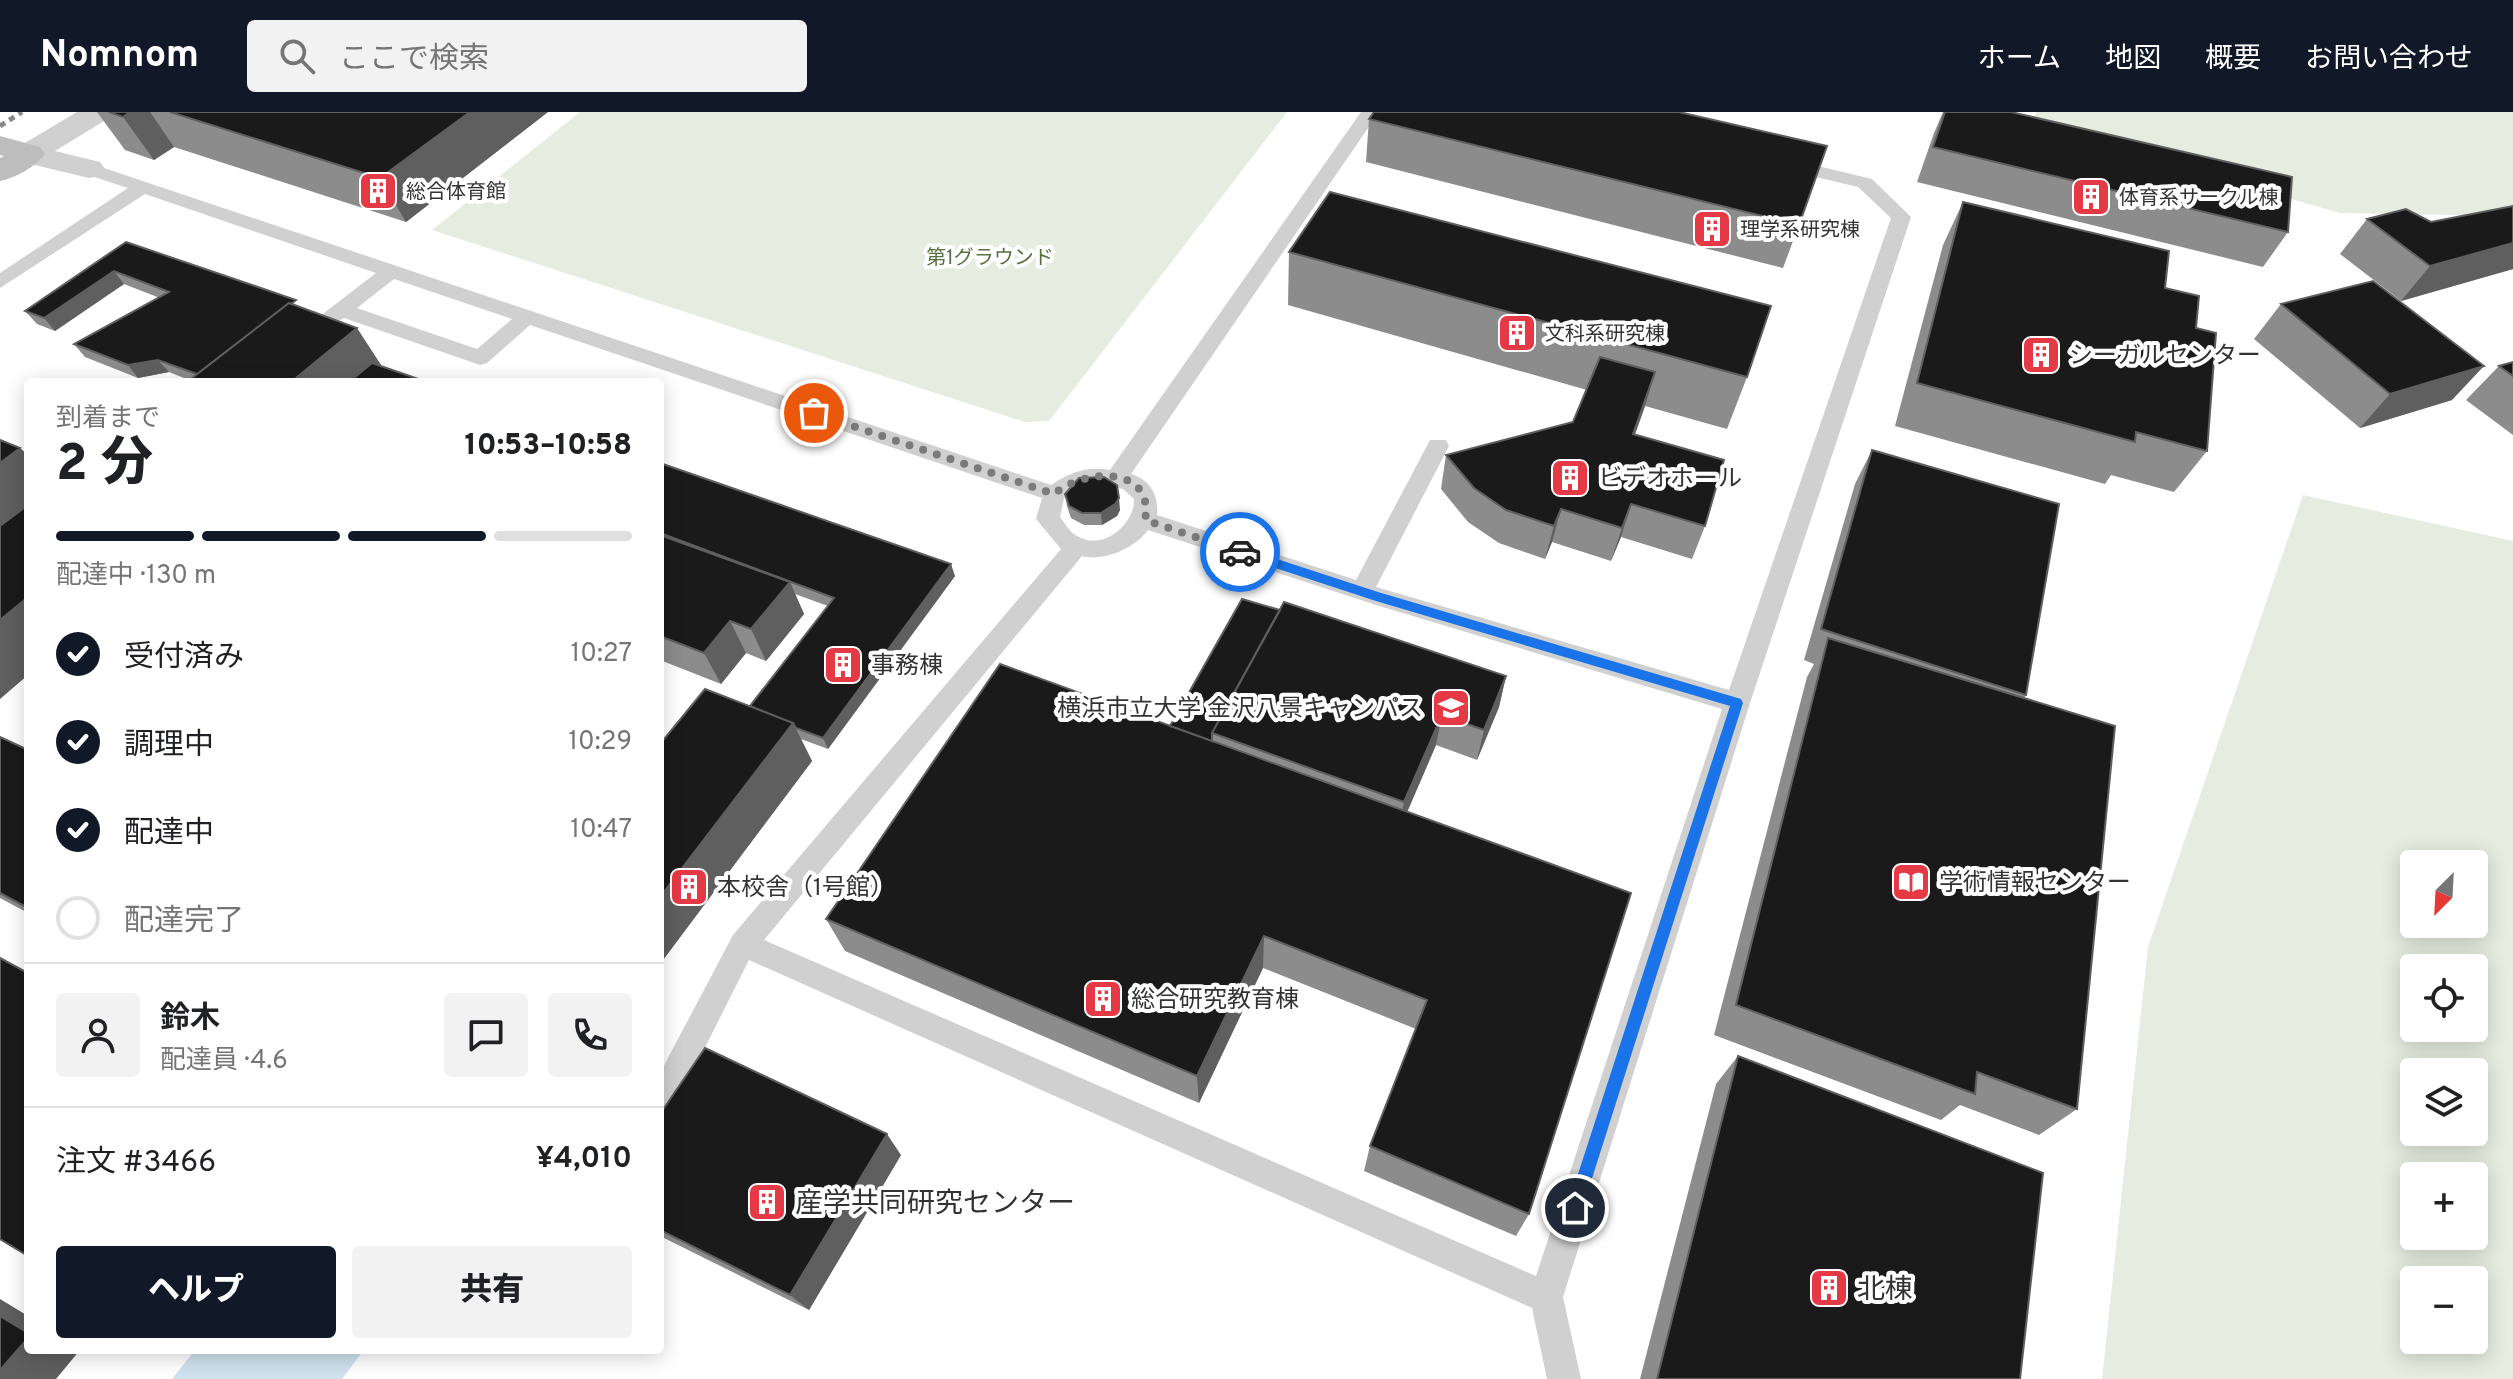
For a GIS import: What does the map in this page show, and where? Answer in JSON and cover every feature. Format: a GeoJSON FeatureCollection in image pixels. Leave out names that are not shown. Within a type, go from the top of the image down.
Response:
{"type":"FeatureCollection","features":[{"type":"Feature","properties":{"kind":"street"},"geometry":{"type":"LineString","coordinates":[[0,172],[15,150],[98,112]]}},
{"type":"Feature","properties":{"kind":"street"},"geometry":{"type":"LineString","coordinates":[[15,150],[89,169]]}},
{"type":"Feature","properties":{"kind":"lane"},"geometry":{"type":"LineString","coordinates":[[1117,477],[1370,112]]}},
{"type":"Feature","properties":{"kind":"lane"},"geometry":{"type":"LineString","coordinates":[[1564,1379],[1546,1297],[1737,703],[1901,217],[1865,183],[1759,158]]}},
{"type":"Feature","properties":{"kind":"lane"},"geometry":{"type":"LineString","coordinates":[[89,169],[1054,494]]}},
{"type":"Feature","properties":{"kind":"lane"},"geometry":{"type":"LineString","coordinates":[[0,282],[143,187]]}},
{"type":"Feature","properties":{"kind":"lane"},"geometry":{"type":"LineString","coordinates":[[318,328],[391,271]]}},
{"type":"Feature","properties":{"kind":"lane"},"geometry":{"type":"LineString","coordinates":[[341,310],[480,358],[527,316]]}},
{"type":"Feature","properties":{"kind":"lane"},"geometry":{"type":"LineString","coordinates":[[1362,591],[1438,446]]}},
{"type":"Feature","properties":{"kind":"lane"},"geometry":{"type":"LineString","coordinates":[[1093,475],[1117,477],[1136,486],[1148,508],[1145,520],[1125,541],[1110,546],[1077,546],[1053,530],[1048,519],[1054,494],[1077,479],[1093,475]]}},
{"type":"Feature","properties":{"kind":"lane"},"geometry":{"type":"LineString","coordinates":[[1145,520],[1362,591],[1737,703]]}},
{"type":"Feature","properties":{"kind":"lane"},"geometry":{"type":"LineString","coordinates":[[664,1096],[743,944],[1077,546]]}},
{"type":"Feature","properties":{"kind":"lane"},"geometry":{"type":"LineString","coordinates":[[743,944],[1546,1297]]}},
{"type":"Feature","properties":{"kind":"green space","name":"第1グラウンド"},"geometry":{"type":"Polygon","coordinates":[[[580,112],[1287,112],[1049,421],[1025,422],[432,230],[580,112]]]}},
{"type":"Feature","properties":{"kind":"green space"},"geometry":{"type":"Polygon","coordinates":[[[2037,112],[2513,112],[2513,216],[2340,213],[2029,124],[2037,112]]]}},
{"type":"Feature","properties":{"kind":"green space"},"geometry":{"type":"Polygon","coordinates":[[[2303,495],[2513,541],[2513,1379],[2102,1379],[2148,947],[2303,495]]]}},
{"type":"Feature","properties":{"kind":"water"},"geometry":{"type":"Polygon","coordinates":[[[192,1354],[361,1354],[342,1379],[172,1379],[192,1354]]]}},
{"type":"Feature","properties":{"kind":"building"},"geometry":{"type":"Polygon","coordinates":[[[109,112],[130,112],[123,117],[109,112]]]}},
{"type":"Feature","properties":{"kind":"building"},"geometry":{"type":"Polygon","coordinates":[[[170,112],[470,112],[380,178],[170,112]]]}},
{"type":"Feature","properties":{"kind":"building"},"geometry":{"type":"Polygon","coordinates":[[[1374,112],[1679,112],[1827,146],[1799,225],[1369,119],[1374,112]]]}},
{"type":"Feature","properties":{"kind":"building"},"geometry":{"type":"Polygon","coordinates":[[[1945,112],[2011,112],[2292,177],[2288,232],[1933,147],[1945,112]]]}},
{"type":"Feature","properties":{"kind":"building"},"geometry":{"type":"Polygon","coordinates":[[[1330,192],[1771,306],[1747,377],[1289,252],[1330,192]]]}},
{"type":"Feature","properties":{"kind":"building","name":"シーガルセンター"},"geometry":{"type":"Polygon","coordinates":[[[1963,202],[2169,251],[2165,288],[2199,296],[2196,328],[2216,333],[2207,451],[2136,432],[2135,442],[1917,383],[1963,202]]]}},
{"type":"Feature","properties":{"kind":"building"},"geometry":{"type":"Polygon","coordinates":[[[2513,206],[2513,243],[2430,266],[2367,219],[2406,209],[2431,222],[2513,206]]]}},
{"type":"Feature","properties":{"kind":"building"},"geometry":{"type":"Polygon","coordinates":[[[126,242],[296,300],[197,374],[158,360],[128,365],[74,344],[169,292],[114,271],[44,318],[25,311],[126,242]]]}},
{"type":"Feature","properties":{"kind":"building"},"geometry":{"type":"Polygon","coordinates":[[[2373,281],[2484,366],[2390,394],[2281,304],[2373,281]]]}},
{"type":"Feature","properties":{"kind":"building"},"geometry":{"type":"Polygon","coordinates":[[[289,303],[357,328],[296,378],[192,378],[289,303]]]}},
{"type":"Feature","properties":{"kind":"building","name":"ビデオホール"},"geometry":{"type":"Polygon","coordinates":[[[1600,357],[1655,372],[1633,434],[1724,460],[1705,526],[1631,504],[1622,528],[1561,509],[1554,526],[1506,510],[1474,488],[1446,455],[1573,422],[1600,357]]]}},
{"type":"Feature","properties":{"kind":"building"},"geometry":{"type":"Polygon","coordinates":[[[2513,362],[2513,376],[2499,366],[2513,362]]]}},
{"type":"Feature","properties":{"kind":"building"},"geometry":{"type":"Polygon","coordinates":[[[372,363],[415,378],[354,378],[372,363]]]}},
{"type":"Feature","properties":{"kind":"building"},"geometry":{"type":"Polygon","coordinates":[[[0,440],[20,448],[0,463],[0,440]]]}},
{"type":"Feature","properties":{"kind":"building"},"geometry":{"type":"Polygon","coordinates":[[[1872,450],[2059,504],[2026,695],[1821,629],[1872,450]]]}},
{"type":"Feature","properties":{"kind":"building","name":"事務棟"},"geometry":{"type":"Polygon","coordinates":[[[664,464],[951,564],[823,738],[750,706],[834,598],[664,534],[664,464]]]}},
{"type":"Feature","properties":{"kind":"building"},"geometry":{"type":"Polygon","coordinates":[[[1104,477],[1117,485],[1119,498],[1115,504],[1101,513],[1082,513],[1069,506],[1065,494],[1079,478],[1104,477]]]}},
{"type":"Feature","properties":{"kind":"building"},"geometry":{"type":"Polygon","coordinates":[[[24,508],[24,600],[0,620],[0,526],[24,508]]]}},
{"type":"Feature","properties":{"kind":"building"},"geometry":{"type":"Polygon","coordinates":[[[664,536],[790,582],[751,629],[730,621],[704,653],[664,638],[664,536]]]}},
{"type":"Feature","properties":{"kind":"building"},"geometry":{"type":"Polygon","coordinates":[[[1242,599],[1280,610],[1212,733],[1212,741],[1170,726],[1242,599]]]}},
{"type":"Feature","properties":{"kind":"building"},"geometry":{"type":"Polygon","coordinates":[[[1284,602],[1506,676],[1484,730],[1442,715],[1404,802],[1212,733],[1284,602]]]}},
{"type":"Feature","properties":{"kind":"building"},"geometry":{"type":"Polygon","coordinates":[[[1828,638],[2115,726],[2077,1109],[1977,1072],[1975,1094],[1736,1005],[1828,638]]]}},
{"type":"Feature","properties":{"kind":"building","name":"総合研究教育棟"},"geometry":{"type":"Polygon","coordinates":[[[1000,664],[1631,893],[1529,1214],[1370,1146],[1427,1000],[1264,936],[1197,1076],[826,919],[1000,664]]]}},
{"type":"Feature","properties":{"kind":"building"},"geometry":{"type":"Polygon","coordinates":[[[705,689],[793,723],[664,892],[664,739],[705,689]]]}},
{"type":"Feature","properties":{"kind":"building"},"geometry":{"type":"Polygon","coordinates":[[[0,737],[24,748],[24,906],[0,893],[0,737]]]}},
{"type":"Feature","properties":{"kind":"building"},"geometry":{"type":"Polygon","coordinates":[[[0,958],[24,971],[24,1254],[0,1239],[0,958]]]}},
{"type":"Feature","properties":{"kind":"building","name":"産学共同研究センター"},"geometry":{"type":"Polygon","coordinates":[[[705,1048],[887,1134],[790,1295],[664,1232],[664,1108],[705,1048]]]}},
{"type":"Feature","properties":{"kind":"building","name":"北棟"},"geometry":{"type":"Polygon","coordinates":[[[1738,1056],[2043,1173],[2020,1379],[1657,1379],[1738,1056]]]}},
{"type":"Feature","properties":{"kind":"building"},"geometry":{"type":"Polygon","coordinates":[[[0,1316],[24,1331],[24,1343],[0,1370],[0,1316]]]}},
{"type":"Feature","properties":{"kind":"railway"},"geometry":{"type":"LineString","coordinates":[[0,126],[22,112]]}},
{"type":"Feature","properties":{"kind":"way so far"},"geometry":{"type":"LineString","coordinates":[[814,413],[1054,494],[1077,479],[1093,475],[1124,479],[1136,486],[1144,496],[1148,508],[1145,520],[1240,552]]}},
{"type":"Feature","properties":{"kind":"place","name":"総合体育館"},"geometry":{"type":"Point","coordinates":[378,191]}},
{"type":"Feature","properties":{"kind":"place","name":"体育系サークル棟"},"geometry":{"type":"Point","coordinates":[2091,197]}},
{"type":"Feature","properties":{"kind":"place","name":"理学系研究棟"},"geometry":{"type":"Point","coordinates":[1712,229]}},
{"type":"Feature","properties":{"kind":"place","name":"文科系研究棟"},"geometry":{"type":"Point","coordinates":[1517,333]}},
{"type":"Feature","properties":{"kind":"place","name":"シーガルセンター"},"geometry":{"type":"Point","coordinates":[2041,355]}},
{"type":"Feature","properties":{"kind":"place","name":"ビデオホール"},"geometry":{"type":"Point","coordinates":[1570,478]}},
{"type":"Feature","properties":{"kind":"place","name":"事務棟"},"geometry":{"type":"Point","coordinates":[843,665]}},
{"type":"Feature","properties":{"kind":"place","name":"横浜市立大学 金沢八景キャンパス"},"geometry":{"type":"Point","coordinates":[1451,708]}},
{"type":"Feature","properties":{"kind":"place","name":"学術情報センター"},"geometry":{"type":"Point","coordinates":[1911,882]}},
{"type":"Feature","properties":{"kind":"place","name":"本校舎（1号館）"},"geometry":{"type":"Point","coordinates":[689,887]}},
{"type":"Feature","properties":{"kind":"place","name":"総合研究教育棟"},"geometry":{"type":"Point","coordinates":[1103,999]}},
{"type":"Feature","properties":{"kind":"place","name":"産学共同研究センター"},"geometry":{"type":"Point","coordinates":[767,1202]}},
{"type":"Feature","properties":{"kind":"place","name":"北棟"},"geometry":{"type":"Point","coordinates":[1829,1288]}},
{"type":"Feature","properties":{"kind":"route"},"geometry":{"type":"LineString","coordinates":[[1240,552],[1376,596],[1737,703],[1575,1208]]}}]}
